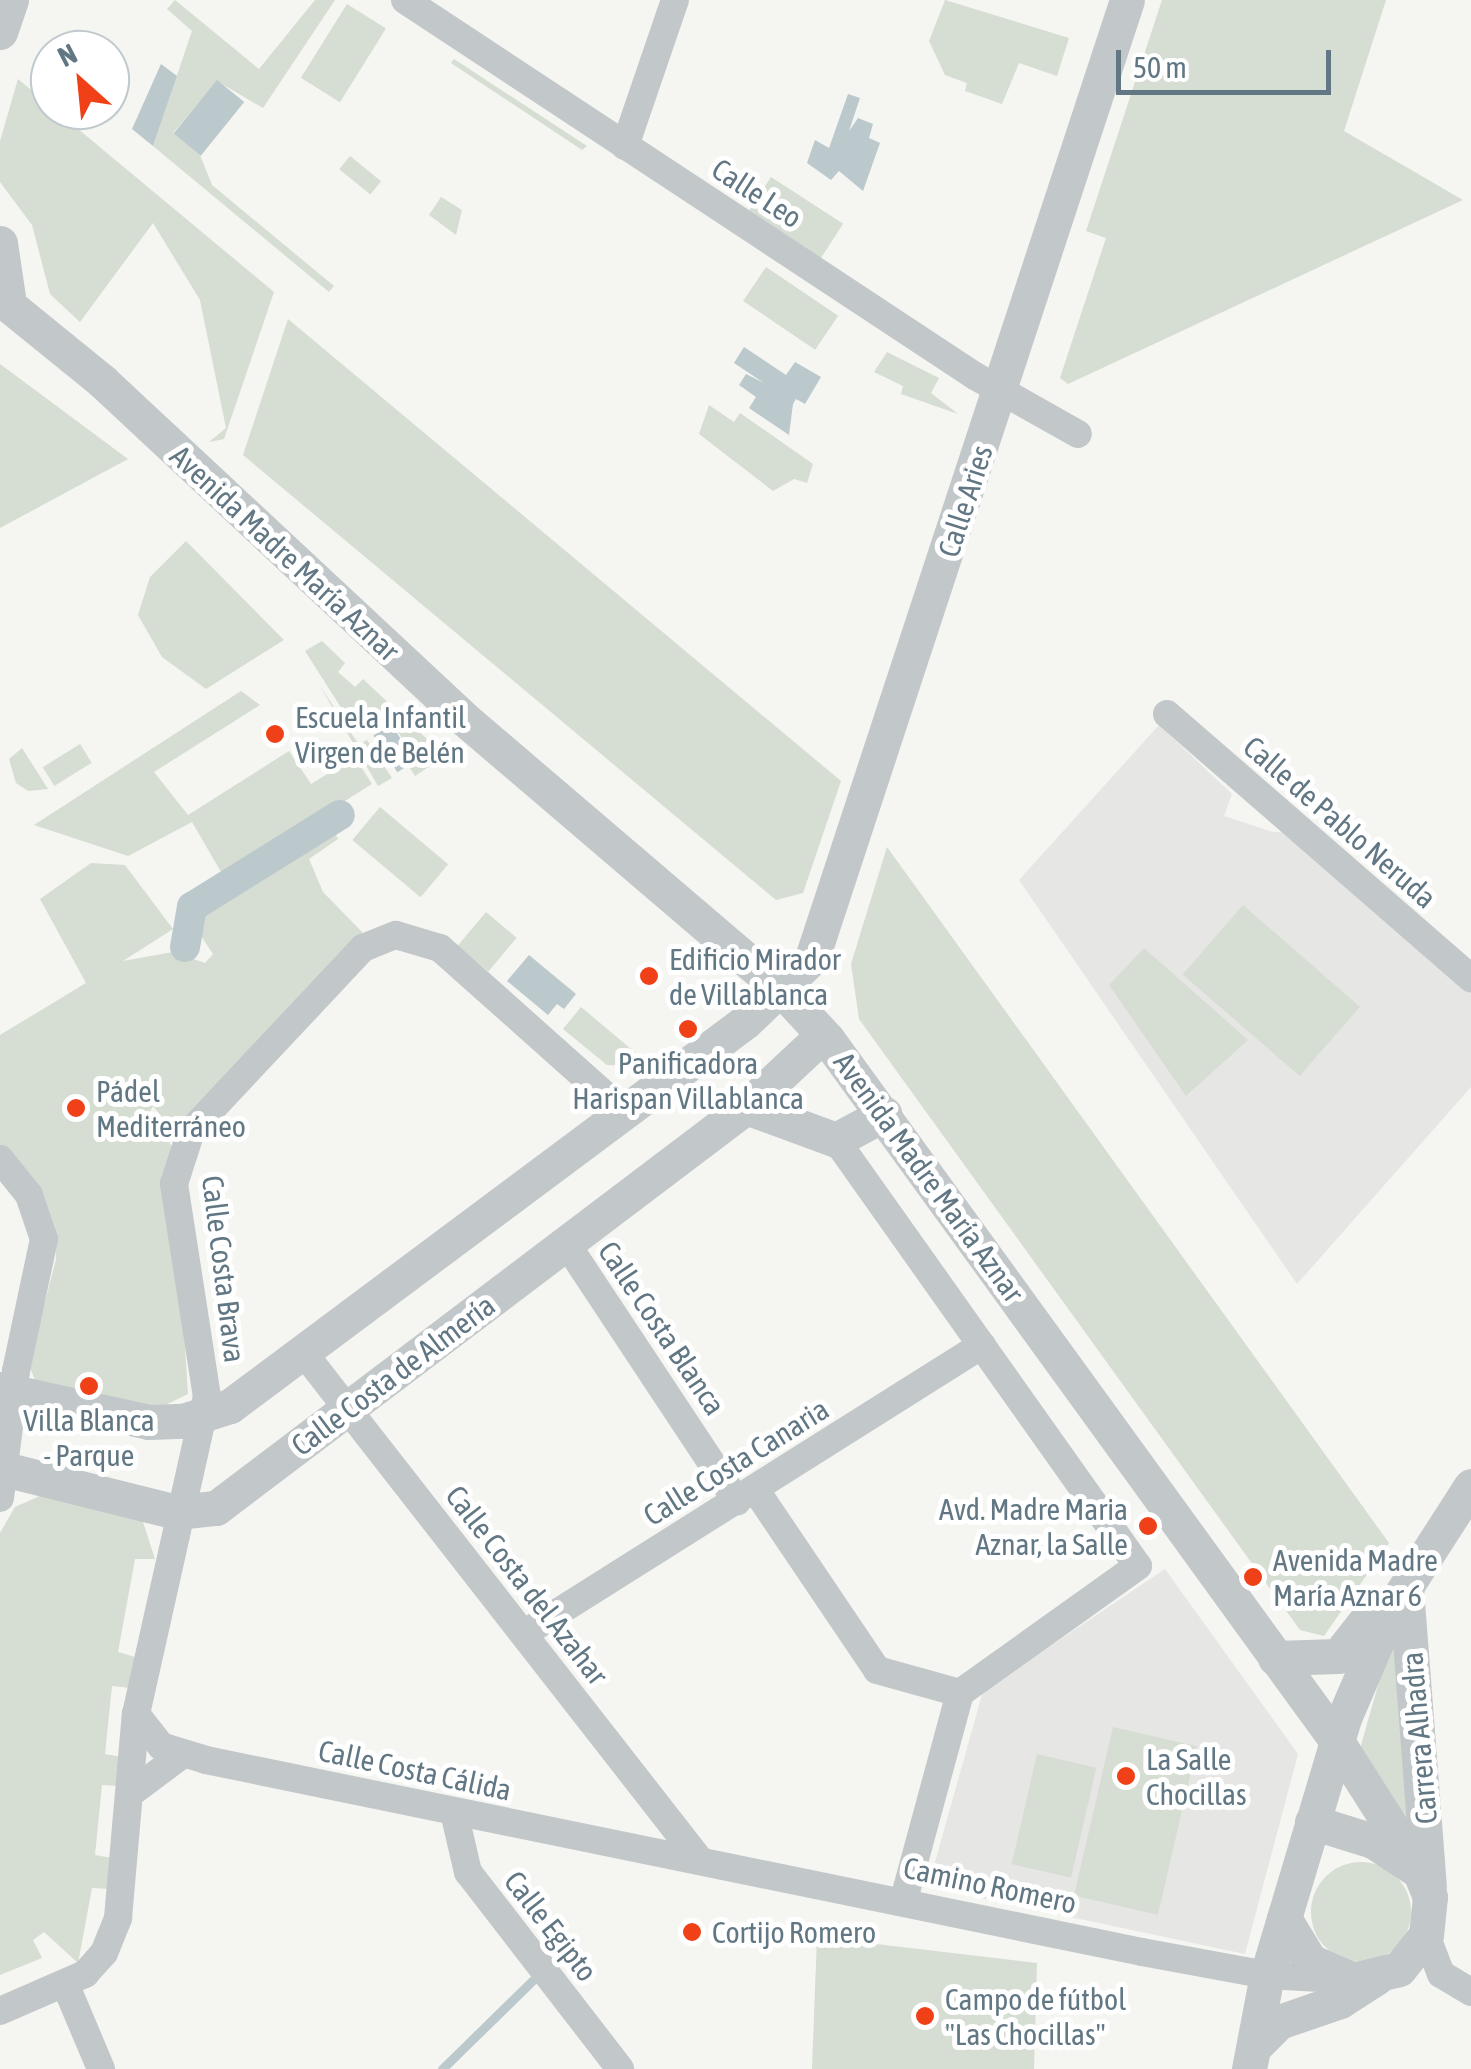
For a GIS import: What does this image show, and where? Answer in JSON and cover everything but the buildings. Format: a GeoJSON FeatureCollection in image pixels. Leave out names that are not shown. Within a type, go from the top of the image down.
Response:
{"type":"FeatureCollection","features":[{"type":"Feature","properties":{"kind":"street"},"geometry":{"type":"LineString","coordinates":[[0,32],[10,0]]}},
{"type":"Feature","properties":{"kind":"street","name":"Calle Leo"},"geometry":{"type":"LineString","coordinates":[[405,0],[1001,392],[1078,434]]}},
{"type":"Feature","properties":{"kind":"street"},"geometry":{"type":"LineString","coordinates":[[625,146],[675,0]]}},
{"type":"Feature","properties":{"kind":"street","name":"Calle Aries"},"geometry":{"type":"LineString","coordinates":[[781,990],[812,958],[824,933],[1127,0]]}},
{"type":"Feature","properties":{"kind":"street","name":"Avenida Madre María Aznar"},"geometry":{"type":"LineString","coordinates":[[0,243],[5,301],[102,381],[462,717],[781,990],[823,1035],[1336,1740],[1424,1879]]}},
{"type":"Feature","properties":{"kind":"street","name":"Calle de Pablo Neruda"},"geometry":{"type":"LineString","coordinates":[[1166,714],[1471,978]]}},
{"type":"Feature","properties":{"kind":"street","name":"Calle Costa Brava"},"geometry":{"type":"LineString","coordinates":[[66,1986],[94,1966],[118,1918],[136,1714],[177,1512],[207,1397],[174,1184],[191,1131],[363,948],[396,934],[432,943],[623,1111]]}},
{"type":"Feature","properties":{"kind":"street"},"geometry":{"type":"LineString","coordinates":[[8,1390],[148,1422],[201,1418],[230,1406],[745,1022],[781,990]]}},
{"type":"Feature","properties":{"kind":"street"},"geometry":{"type":"LineString","coordinates":[[745,1022],[783,1072]]}},
{"type":"Feature","properties":{"kind":"street","name":"Calle Costa de Almería"},"geometry":{"type":"LineString","coordinates":[[2,1478],[177,1512],[216,1508],[746,1107],[823,1035]]}},
{"type":"Feature","properties":{"kind":"street"},"geometry":{"type":"LineString","coordinates":[[746,1107],[836,1140],[884,1114]]}},
{"type":"Feature","properties":{"kind":"street","name":"Avenida Madre María Aznar"},"geometry":{"type":"LineString","coordinates":[[836,1140],[1138,1566],[960,1693]]}},
{"type":"Feature","properties":{"kind":"street"},"geometry":{"type":"LineString","coordinates":[[0,1159],[29,1195],[44,1239],[8,1390],[2,1478]]}},
{"type":"Feature","properties":{"kind":"street","name":"Calle Costa Blanca"},"geometry":{"type":"LineString","coordinates":[[566,1243],[877,1670],[960,1693]]}},
{"type":"Feature","properties":{"kind":"street","name":"Calle Costa Canaria"},"geometry":{"type":"LineString","coordinates":[[525,1632],[982,1345]]}},
{"type":"Feature","properties":{"kind":"street","name":"Calle Costa del Azahar"},"geometry":{"type":"LineString","coordinates":[[304,1352],[699,1860]]}},
{"type":"Feature","properties":{"kind":"street","name":"Carrera Alhadra"},"geometry":{"type":"LineString","coordinates":[[1252,2057],[1267,1975],[1336,1740],[1389,1613],[1471,1486]]}},
{"type":"Feature","properties":{"kind":"street","name":"Carrera Alhadra"},"geometry":{"type":"LineString","coordinates":[[1276,1658],[1338,1656],[1387,1591],[1406,1589]]}},
{"type":"Feature","properties":{"kind":"street","name":"Carrera Alhadra"},"geometry":{"type":"LineString","coordinates":[[1252,2057],[1279,2022],[1340,2001],[1365,1979],[1406,1963],[1426,1935],[1406,1589]]}},
{"type":"Feature","properties":{"kind":"street"},"geometry":{"type":"LineString","coordinates":[[904,1899],[960,1693]]}},
{"type":"Feature","properties":{"kind":"street","name":"Calle Costa Cálida"},"geometry":{"type":"LineString","coordinates":[[136,1714],[150,1738],[183,1754],[699,1860]]}},
{"type":"Feature","properties":{"kind":"street"},"geometry":{"type":"LineString","coordinates":[[132,1792],[183,1754]]}},
{"type":"Feature","properties":{"kind":"street","name":"Calle Egipto"},"geometry":{"type":"LineString","coordinates":[[454,1812],[468,1872],[620,2069]]}},
{"type":"Feature","properties":{"kind":"street","name":"Carrera Alhadra"},"geometry":{"type":"LineString","coordinates":[[1312,1822],[1382,1845],[1424,1879]]}},
{"type":"Feature","properties":{"kind":"street","name":"Camino Romero"},"geometry":{"type":"LineString","coordinates":[[699,1860],[1267,1975],[1365,1979]]}},
{"type":"Feature","properties":{"kind":"street"},"geometry":{"type":"LineString","coordinates":[[1284,1918],[1310,1961],[1365,1979]]}},
{"type":"Feature","properties":{"kind":"street"},"geometry":{"type":"LineString","coordinates":[[1426,1935],[1441,1974],[1471,1992]]}},
{"type":"Feature","properties":{"kind":"street"},"geometry":{"type":"LineString","coordinates":[[0,2012],[66,1986],[100,2069]]}},
{"type":"Feature","properties":{"kind":"shaded area"},"geometry":{"type":"Polygon","coordinates":[[[175,0],[259,69],[315,0],[335,0],[263,108],[217,81],[173,133],[200,155],[212,185],[334,286],[329,292],[153,146],[192,31],[167,9],[175,0]]]}},
{"type":"Feature","properties":{"kind":"shaded area"},"geometry":{"type":"Polygon","coordinates":[[[945,0],[1069,38],[1057,76],[1019,63],[1002,104],[965,91],[967,83],[945,75],[929,41],[945,0]]]}},
{"type":"Feature","properties":{"kind":"shaded area"},"geometry":{"type":"Polygon","coordinates":[[[1162,0],[1386,0],[1344,131],[1463,200],[1068,384],[1060,378],[1106,238],[1086,231],[1162,0]]]}},
{"type":"Feature","properties":{"kind":"shaded area"},"geometry":{"type":"Polygon","coordinates":[[[347,4],[386,28],[340,102],[301,78],[347,4]]]}},
{"type":"Feature","properties":{"kind":"shaded area"},"geometry":{"type":"Polygon","coordinates":[[[454,59],[587,146],[582,150],[451,63],[454,59]]]}},
{"type":"Feature","properties":{"kind":"shaded area"},"geometry":{"type":"Polygon","coordinates":[[[161,64],[177,76],[153,146],[132,129],[161,64]]]}},
{"type":"Feature","properties":{"kind":"shaded area"},"geometry":{"type":"Polygon","coordinates":[[[18,79],[30,89],[30,130],[79,130],[274,292],[224,439],[209,442],[226,428],[200,300],[153,223],[80,322],[50,294],[32,225],[0,182],[0,141],[18,79]]]}},
{"type":"Feature","properties":{"kind":"shaded area"},"geometry":{"type":"Polygon","coordinates":[[[217,80],[244,102],[201,156],[174,134],[217,80]]]}},
{"type":"Feature","properties":{"kind":"shaded area"},"geometry":{"type":"Polygon","coordinates":[[[848,94],[860,98],[849,131],[858,118],[873,124],[869,138],[880,143],[863,191],[839,171],[831,180],[807,163],[815,140],[829,148],[848,94]]]}},
{"type":"Feature","properties":{"kind":"shaded area"},"geometry":{"type":"Polygon","coordinates":[[[350,156],[381,181],[370,194],[339,169],[350,156]]]}},
{"type":"Feature","properties":{"kind":"shaded area"},"geometry":{"type":"Polygon","coordinates":[[[771,177],[843,224],[819,261],[747,214],[771,177]]]}},
{"type":"Feature","properties":{"kind":"shaded area"},"geometry":{"type":"Polygon","coordinates":[[[441,197],[462,210],[456,235],[429,215],[441,197]]]}},
{"type":"Feature","properties":{"kind":"shaded area"},"geometry":{"type":"Polygon","coordinates":[[[766,267],[838,316],[815,350],[743,301],[766,267]]]}},
{"type":"Feature","properties":{"kind":"shaded area"},"geometry":{"type":"Polygon","coordinates":[[[288,319],[841,781],[803,893],[776,900],[243,455],[288,319]]]}},
{"type":"Feature","properties":{"kind":"shaded area"},"geometry":{"type":"Polygon","coordinates":[[[744,347],[786,375],[795,362],[821,377],[805,404],[796,399],[793,404],[789,435],[749,408],[756,397],[739,385],[746,374],[764,383],[734,363],[744,347]]]}},
{"type":"Feature","properties":{"kind":"shaded area"},"geometry":{"type":"Polygon","coordinates":[[[887,352],[939,378],[931,393],[958,414],[901,394],[903,386],[874,372],[887,352]]]}},
{"type":"Feature","properties":{"kind":"shaded area"},"geometry":{"type":"Polygon","coordinates":[[[0,364],[128,459],[0,528],[0,364]]]}},
{"type":"Feature","properties":{"kind":"shaded area"},"geometry":{"type":"Polygon","coordinates":[[[709,405],[734,422],[740,413],[813,464],[807,483],[794,479],[773,491],[699,434],[709,405]]]}},
{"type":"Feature","properties":{"kind":"shaded area"},"geometry":{"type":"Polygon","coordinates":[[[186,541],[284,640],[206,689],[162,657],[138,615],[150,577],[186,541]]]}},
{"type":"Feature","properties":{"kind":"shaded area"},"geometry":{"type":"Polygon","coordinates":[[[322,641],[345,663],[338,672],[355,687],[363,679],[445,756],[415,776],[410,768],[418,762],[392,723],[383,727],[375,715],[354,728],[305,651],[322,641]]]}},
{"type":"Feature","properties":{"kind":"shaded area"},"geometry":{"type":"Polygon","coordinates":[[[320,686],[359,745],[367,740],[392,778],[378,786],[320,686]]]}},
{"type":"Feature","properties":{"kind":"shaded area"},"geometry":{"type":"Polygon","coordinates":[[[241,691],[260,705],[154,772],[188,815],[289,751],[311,784],[355,757],[372,784],[224,877],[192,822],[128,856],[34,825],[241,691]]]}},
{"type":"Feature","properties":{"kind":"shaded area"},"geometry":{"type":"Polygon","coordinates":[[[391,724],[415,761],[397,772],[373,735],[391,724]]]}},
{"type":"Feature","properties":{"kind":"shaded area"},"geometry":{"type":"Polygon","coordinates":[[[1159,725],[1232,794],[1224,816],[1273,832],[1303,833],[1471,978],[1471,1087],[1297,1284],[1019,880],[1159,725]]]}},
{"type":"Feature","properties":{"kind":"shaded area"},"geometry":{"type":"Polygon","coordinates":[[[80,744],[92,763],[54,786],[43,767],[80,744]]]}},
{"type":"Feature","properties":{"kind":"shaded area"},"geometry":{"type":"Polygon","coordinates":[[[22,748],[48,789],[28,791],[16,783],[9,759],[22,748]]]}},
{"type":"Feature","properties":{"kind":"shaded area"},"geometry":{"type":"Polygon","coordinates":[[[380,807],[448,864],[421,897],[352,840],[380,807]]]}},
{"type":"Feature","properties":{"kind":"shaded area"},"geometry":{"type":"Polygon","coordinates":[[[333,829],[338,839],[309,859],[323,892],[363,933],[177,1136],[153,1106],[148,1115],[172,1146],[188,1394],[159,1408],[36,1383],[29,1365],[56,1259],[55,1228],[44,1196],[0,1148],[0,1035],[86,983],[40,899],[91,863],[125,865],[173,929],[123,961],[173,952],[205,963],[213,954],[195,927],[199,913],[333,829]]]}},
{"type":"Feature","properties":{"kind":"shaded area"},"geometry":{"type":"Polygon","coordinates":[[[887,847],[1389,1543],[1324,1636],[1300,1630],[859,1019],[851,964],[887,847]]]}},
{"type":"Feature","properties":{"kind":"shaded area"},"geometry":{"type":"Polygon","coordinates":[[[1243,905],[1360,1007],[1300,1076],[1183,974],[1243,905]]]}},
{"type":"Feature","properties":{"kind":"shaded area"},"geometry":{"type":"Polygon","coordinates":[[[486,912],[517,938],[488,971],[458,946],[486,912]]]}},
{"type":"Feature","properties":{"kind":"shaded area"},"geometry":{"type":"Polygon","coordinates":[[[1144,948],[1248,1040],[1186,1096],[1109,985],[1144,948]]]}},
{"type":"Feature","properties":{"kind":"shaded area"},"geometry":{"type":"Polygon","coordinates":[[[529,955],[576,994],[564,1009],[557,1004],[548,1015],[507,981],[529,955]]]}},
{"type":"Feature","properties":{"kind":"shaded area"},"geometry":{"type":"Polygon","coordinates":[[[581,1007],[643,1059],[638,1066],[607,1065],[563,1029],[581,1007]]]}},
{"type":"Feature","properties":{"kind":"shaded area"},"geometry":{"type":"Polygon","coordinates":[[[42,1495],[141,1516],[155,1559],[135,1559],[118,1652],[135,1657],[130,1688],[112,1686],[105,1754],[122,1757],[119,1786],[102,1785],[95,1855],[112,1858],[110,1889],[92,1888],[78,1963],[44,1932],[33,1940],[42,1958],[0,1975],[0,1533],[15,1507],[42,1495]]]}},
{"type":"Feature","properties":{"kind":"shaded area","name":"La Salle Chocillas"},"geometry":{"type":"Polygon","coordinates":[[[1165,1569],[1298,1754],[1245,1954],[928,1887],[983,1691],[1165,1569]]]}},
{"type":"Feature","properties":{"kind":"shaded area"},"geometry":{"type":"Polygon","coordinates":[[[1393,1632],[1416,1836],[1358,1756],[1393,1632]]]}},
{"type":"Feature","properties":{"kind":"shaded area"},"geometry":{"type":"Polygon","coordinates":[[[1113,1727],[1197,1746],[1158,1915],[1074,1896],[1113,1727]]]}},
{"type":"Feature","properties":{"kind":"shaded area"},"geometry":{"type":"Polygon","coordinates":[[[1037,1754],[1096,1768],[1071,1878],[1012,1864],[1037,1754]]]}},
{"type":"Feature","properties":{"kind":"shaded area"},"geometry":{"type":"Polygon","coordinates":[[[1361,1862],[1389,1870],[1403,1884],[1411,1912],[1403,1940],[1389,1954],[1361,1962],[1333,1954],[1319,1940],[1311,1912],[1319,1884],[1333,1870],[1361,1862]]]}},
{"type":"Feature","properties":{"kind":"shaded area","name":"Campo de fútbol \"Las Chocillas\""},"geometry":{"type":"Polygon","coordinates":[[[817,1937],[1037,1963],[1034,2069],[812,2069],[817,1937]]]}},
{"type":"Feature","properties":{"kind":"waterway"},"geometry":{"type":"LineString","coordinates":[[185,947],[192,907],[340,815]]}},
{"type":"Feature","properties":{"kind":"waterway"},"geometry":{"type":"LineString","coordinates":[[442,2069],[533,1980]]}},
{"type":"Feature","properties":{"kind":"place","name":"Escuela Infantil Virgen de Belén"},"geometry":{"type":"Point","coordinates":[275,734]}},
{"type":"Feature","properties":{"kind":"place","name":"Edificio Mirador de Villablanca"},"geometry":{"type":"Point","coordinates":[649,976]}},
{"type":"Feature","properties":{"kind":"place","name":"Panificadora Harispan Villablanca"},"geometry":{"type":"Point","coordinates":[688,1029]}},
{"type":"Feature","properties":{"kind":"place","name":"Pádel Mediterráneo"},"geometry":{"type":"Point","coordinates":[76,1108]}},
{"type":"Feature","properties":{"kind":"place","name":"Villa Blanca - Parque"},"geometry":{"type":"Point","coordinates":[89,1386]}},
{"type":"Feature","properties":{"kind":"place","name":"Avd. Madre Maria Aznar, la Salle"},"geometry":{"type":"Point","coordinates":[1148,1526]}},
{"type":"Feature","properties":{"kind":"place","name":"Avenida Madre María Aznar 6"},"geometry":{"type":"Point","coordinates":[1253,1577]}},
{"type":"Feature","properties":{"kind":"place","name":"La Salle Chocillas"},"geometry":{"type":"Point","coordinates":[1126,1776]}},
{"type":"Feature","properties":{"kind":"place","name":"Cortijo Romero"},"geometry":{"type":"Point","coordinates":[692,1932]}},
{"type":"Feature","properties":{"kind":"place","name":"Campo de fútbol \"Las Chocillas\""},"geometry":{"type":"Point","coordinates":[925,2016]}}]}
